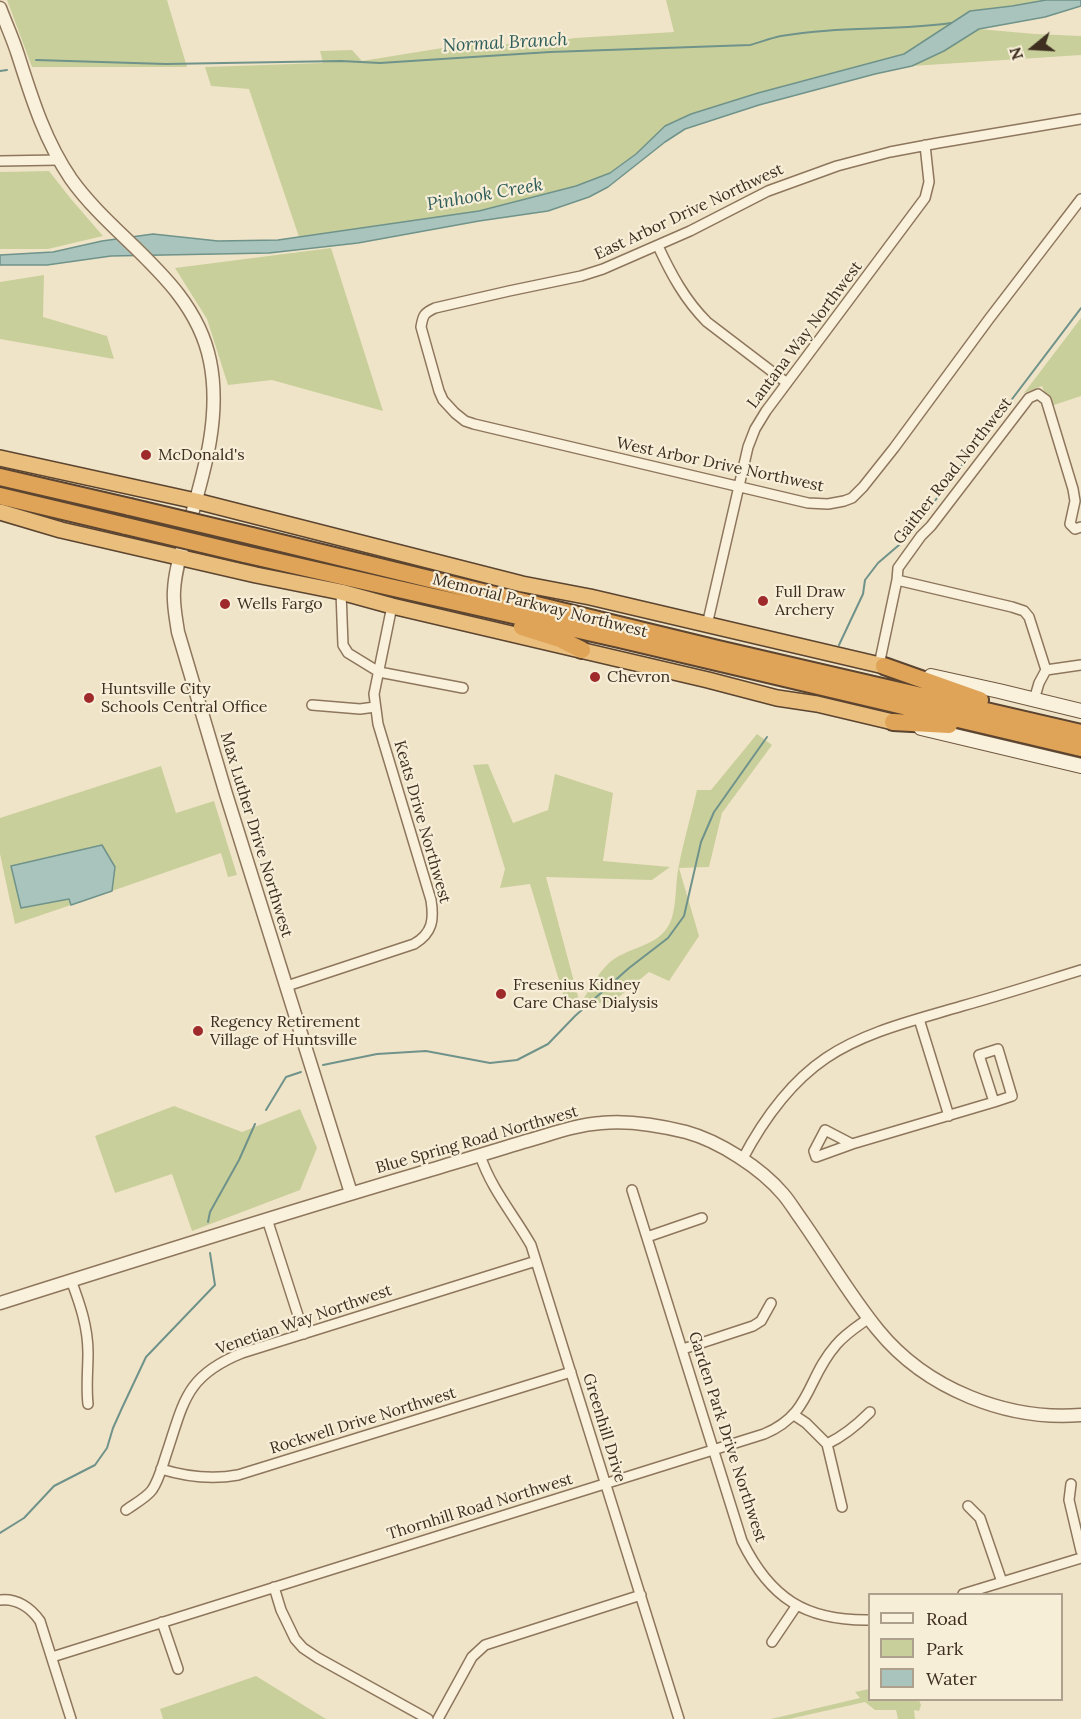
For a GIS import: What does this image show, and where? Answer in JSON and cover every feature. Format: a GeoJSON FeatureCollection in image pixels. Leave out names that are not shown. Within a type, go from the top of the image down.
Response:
{"type":"FeatureCollection","features":[{"type":"Feature","properties":{"kind":"highway"},"geometry":{"type":"LineString","coordinates":[[0,458],[196,501],[522,584],[590,597],[881,666],[1055,727]]}},
{"type":"Feature","properties":{"kind":"highway","name":"Memorial Parkway Northwest"},"geometry":{"type":"LineString","coordinates":[[0,477],[718,649],[1081,733]]}},
{"type":"Feature","properties":{"kind":"highway"},"geometry":{"type":"LineString","coordinates":[[119,543],[143,534],[152,525],[153,516],[148,502],[130,486]]}},
{"type":"Feature","properties":{"kind":"highway","name":"Memorial Parkway Northwest"},"geometry":{"type":"LineString","coordinates":[[0,496],[1081,748]]}},
{"type":"Feature","properties":{"kind":"highway"},"geometry":{"type":"LineString","coordinates":[[0,512],[61,530],[341,592],[777,698],[817,704],[892,722],[941,724],[1041,739]]}},
{"type":"Feature","properties":{"kind":"highway"},"geometry":{"type":"LineString","coordinates":[[248,573],[235,557],[230,544],[230,535],[236,526],[260,517]]}},
{"type":"Feature","properties":{"kind":"highway"},"geometry":{"type":"LineString","coordinates":[[469,605],[488,615],[560,639],[582,650]]}},
{"type":"Feature","properties":{"kind":"main road"},"geometry":{"type":"LineString","coordinates":[[881,666],[1081,711]]}},
{"type":"Feature","properties":{"kind":"main road"},"geometry":{"type":"LineString","coordinates":[[892,722],[1081,766]]}},
{"type":"Feature","properties":{"kind":"street","name":"Max Luther Drive Northwest"},"geometry":{"type":"LineString","coordinates":[[0,8],[33,104],[59,160],[85,197],[177,291],[204,341],[213,379],[213,425],[196,501],[180,558],[174,592],[178,632],[351,1193]]}},
{"type":"Feature","properties":{"kind":"street","name":"East Arbor Drive Northwest"},"geometry":{"type":"LineString","coordinates":[[422,321],[422,316],[435,308],[581,276],[624,261],[690,231],[768,190],[837,166],[925,145],[1081,119]]}},
{"type":"Feature","properties":{"kind":"street","name":"Lantana Way Northwest"},"geometry":{"type":"LineString","coordinates":[[706,625],[748,447],[755,429],[766,411],[925,198],[929,182],[925,145]]}},
{"type":"Feature","properties":{"kind":"street"},"geometry":{"type":"LineString","coordinates":[[0,162],[59,160]]}},
{"type":"Feature","properties":{"kind":"street","name":"West Arbor Drive Northwest"},"geometry":{"type":"LineString","coordinates":[[422,321],[421,327],[439,391],[443,400],[465,421],[808,503],[837,503],[852,498],[863,487],[1081,199]]}},
{"type":"Feature","properties":{"kind":"street"},"geometry":{"type":"LineString","coordinates":[[657,246],[682,293],[698,313],[787,383]]}},
{"type":"Feature","properties":{"kind":"street","name":"Gaither Road Northwest"},"geometry":{"type":"LineString","coordinates":[[881,666],[898,568],[1029,398],[1038,394],[1046,400],[1073,489],[1075,501],[1071,524],[1075,529],[1081,527]]}},
{"type":"Feature","properties":{"kind":"street"},"geometry":{"type":"LineString","coordinates":[[897,580],[1024,611],[1029,617],[1046,670],[1034,700]]}},
{"type":"Feature","properties":{"kind":"street"},"geometry":{"type":"LineString","coordinates":[[341,592],[343,645],[348,652],[379,672],[464,688]]}},
{"type":"Feature","properties":{"kind":"street","name":"Keats Drive Northwest"},"geometry":{"type":"LineString","coordinates":[[286,986],[414,944],[422,939],[432,924],[434,914],[431,900],[385,750],[375,707],[374,694],[392,606]]}},
{"type":"Feature","properties":{"kind":"street"},"geometry":{"type":"LineString","coordinates":[[1046,670],[1081,665]]}},
{"type":"Feature","properties":{"kind":"street"},"geometry":{"type":"LineString","coordinates":[[312,705],[360,709],[375,707]]}},
{"type":"Feature","properties":{"kind":"street"},"geometry":{"type":"LineString","coordinates":[[742,1160],[773,1110],[800,1080],[824,1059],[855,1041],[919,1019],[1081,970]]}},
{"type":"Feature","properties":{"kind":"street"},"geometry":{"type":"LineString","coordinates":[[919,1019],[949,1116]]}},
{"type":"Feature","properties":{"kind":"street"},"geometry":{"type":"LineString","coordinates":[[852,1144],[949,1116],[1012,1096],[998,1050],[979,1055],[993,1102]]}},
{"type":"Feature","properties":{"kind":"street","name":"Blue Spring Road Northwest"},"geometry":{"type":"LineString","coordinates":[[0,1303],[351,1193],[584,1125],[620,1122],[642,1124],[693,1134],[717,1144],[756,1170],[783,1193],[881,1334],[914,1364],[972,1398],[1015,1411],[1063,1416],[1081,1415]]}},
{"type":"Feature","properties":{"kind":"street","name":"Greenhill Drive"},"geometry":{"type":"LineString","coordinates":[[480,1155],[490,1181],[531,1245],[679,1719]]}},
{"type":"Feature","properties":{"kind":"street","name":"Garden Park Drive Northwest"},"geometry":{"type":"LineString","coordinates":[[632,1190],[742,1541],[752,1561],[775,1590],[797,1605],[833,1619],[868,1620]]}},
{"type":"Feature","properties":{"kind":"street"},"geometry":{"type":"LineString","coordinates":[[647,1237],[702,1218]]}},
{"type":"Feature","properties":{"kind":"street"},"geometry":{"type":"LineString","coordinates":[[267,1219],[303,1334]]}},
{"type":"Feature","properties":{"kind":"street","name":"Venetian Way Northwest"},"geometry":{"type":"LineString","coordinates":[[126,1510],[151,1491],[186,1396],[206,1372],[226,1359],[536,1261]]}},
{"type":"Feature","properties":{"kind":"street"},"geometry":{"type":"LineString","coordinates":[[71,1280],[87,1328],[86,1391],[88,1404]]}},
{"type":"Feature","properties":{"kind":"street"},"geometry":{"type":"LineString","coordinates":[[682,1349],[753,1326],[761,1321],[771,1303]]}},
{"type":"Feature","properties":{"kind":"street","name":"Thornhill Road Northwest"},"geometry":{"type":"LineString","coordinates":[[52,1657],[776,1429],[794,1415],[802,1404],[835,1345],[869,1318]]}},
{"type":"Feature","properties":{"kind":"street","name":"Rockwell Drive Northwest"},"geometry":{"type":"LineString","coordinates":[[161,1469],[200,1478],[238,1475],[571,1372]]}},
{"type":"Feature","properties":{"kind":"street"},"geometry":{"type":"LineString","coordinates":[[827,1444],[858,1424],[870,1412]]}},
{"type":"Feature","properties":{"kind":"street"},"geometry":{"type":"LineString","coordinates":[[794,1415],[806,1423],[827,1444],[842,1507]]}},
{"type":"Feature","properties":{"kind":"street"},"geometry":{"type":"LineString","coordinates":[[1071,1484],[1069,1500],[1081,1551]]}},
{"type":"Feature","properties":{"kind":"street"},"geometry":{"type":"LineString","coordinates":[[968,1506],[980,1518],[1002,1582]]}},
{"type":"Feature","properties":{"kind":"street"},"geometry":{"type":"LineString","coordinates":[[966,1593],[1081,1558]]}},
{"type":"Feature","properties":{"kind":"street"},"geometry":{"type":"LineString","coordinates":[[274,1587],[289,1629],[303,1648],[428,1719]]}},
{"type":"Feature","properties":{"kind":"street"},"geometry":{"type":"LineString","coordinates":[[438,1719],[472,1657],[485,1645],[641,1595]]}},
{"type":"Feature","properties":{"kind":"street"},"geometry":{"type":"LineString","coordinates":[[0,1600],[6,1599],[24,1604],[40,1621],[71,1719]]}},
{"type":"Feature","properties":{"kind":"street"},"geometry":{"type":"LineString","coordinates":[[772,1642],[797,1605]]}},
{"type":"Feature","properties":{"kind":"street"},"geometry":{"type":"LineString","coordinates":[[162,1622],[178,1669]]}},
{"type":"Feature","properties":{"kind":"green space"},"geometry":{"type":"Polygon","coordinates":[[[7,0],[167,0],[187,67],[32,67],[7,0]]]}},
{"type":"Feature","properties":{"kind":"green space"},"geometry":{"type":"Polygon","coordinates":[[[666,0],[1046,0],[970,11],[904,54],[758,93],[691,114],[610,173],[576,186],[479,211],[299,237],[249,89],[211,86],[205,67],[323,63],[320,51],[352,50],[362,61],[467,44],[535,44],[575,38],[674,32],[666,0]]]}},
{"type":"Feature","properties":{"kind":"green space"},"geometry":{"type":"Polygon","coordinates":[[[979,29],[1081,36],[1081,55],[912,66],[944,51],[979,29]]]}},
{"type":"Feature","properties":{"kind":"green space"},"geometry":{"type":"Polygon","coordinates":[[[49,171],[103,236],[48,249],[0,249],[0,172],[49,171]]]}},
{"type":"Feature","properties":{"kind":"green space"},"geometry":{"type":"Polygon","coordinates":[[[331,248],[383,411],[272,380],[228,385],[207,319],[175,268],[331,248]]]}},
{"type":"Feature","properties":{"kind":"green space"},"geometry":{"type":"Polygon","coordinates":[[[44,275],[43,317],[107,336],[114,359],[0,339],[0,282],[44,275]]]}},
{"type":"Feature","properties":{"kind":"green space"},"geometry":{"type":"Polygon","coordinates":[[[1081,318],[1081,396],[1051,406],[1042,386],[1024,393],[1081,318]]]}},
{"type":"Feature","properties":{"kind":"green space"},"geometry":{"type":"Polygon","coordinates":[[[757,734],[772,745],[722,813],[709,867],[679,868],[699,936],[669,981],[649,972],[614,1001],[567,1007],[530,884],[500,888],[505,869],[473,765],[488,764],[513,823],[548,810],[555,774],[613,793],[603,861],[670,867],[652,880],[546,877],[580,1004],[609,963],[655,939],[667,928],[673,915],[678,870],[697,790],[711,790],[757,734]]]}},
{"type":"Feature","properties":{"kind":"green space"},"geometry":{"type":"Polygon","coordinates":[[[161,766],[176,813],[214,801],[237,875],[228,877],[221,853],[112,891],[115,867],[101,845],[11,866],[69,899],[71,905],[15,924],[0,854],[0,818],[161,766]]]}},
{"type":"Feature","properties":{"kind":"green space"},"geometry":{"type":"Polygon","coordinates":[[[174,1106],[242,1132],[300,1109],[317,1148],[300,1190],[192,1231],[172,1174],[115,1193],[95,1136],[174,1106]]]}},
{"type":"Feature","properties":{"kind":"green space"},"geometry":{"type":"Polygon","coordinates":[[[256,1676],[326,1719],[163,1719],[160,1709],[256,1676]]]}},
{"type":"Feature","properties":{"kind":"green space"},"geometry":{"type":"Polygon","coordinates":[[[868,1689],[868,1701],[919,1701],[921,1705],[919,1711],[914,1710],[915,1719],[898,1719],[896,1710],[875,1710],[865,1702],[789,1719],[771,1719],[860,1698],[855,1692],[868,1689]]]}},
{"type":"Feature","properties":{"kind":"water"},"geometry":{"type":"Polygon","coordinates":[[[1046,0],[1081,0],[1081,6],[1045,17],[979,29],[944,51],[912,66],[759,105],[685,129],[608,187],[589,197],[548,211],[358,243],[269,253],[111,256],[47,265],[0,265],[0,255],[53,252],[102,241],[153,234],[218,241],[278,240],[479,211],[576,186],[610,173],[636,154],[665,126],[691,114],[758,93],[904,54],[970,11],[1046,0]]]}},
{"type":"Feature","properties":{"kind":"water"},"geometry":{"type":"Polygon","coordinates":[[[102,845],[115,867],[112,891],[71,905],[69,899],[21,908],[11,866],[102,845]]]}},
{"type":"Feature","properties":{"kind":"waterway","name":"Normal Branch"},"geometry":{"type":"LineString","coordinates":[[36,60],[166,64],[341,61],[380,63],[550,52],[750,45],[802,33],[951,23]]}},
{"type":"Feature","properties":{"kind":"waterway","name":"Normal Branch"},"geometry":{"type":"LineString","coordinates":[[0,71],[7,70]]}},
{"type":"Feature","properties":{"kind":"waterway"},"geometry":{"type":"LineString","coordinates":[[839,645],[863,594],[865,580],[878,563],[906,539],[1081,308]]}},
{"type":"Feature","properties":{"kind":"waterway"},"geometry":{"type":"LineString","coordinates":[[323,1065],[377,1054],[426,1051],[490,1063],[517,1060],[548,1044],[575,1016],[629,968],[668,938],[684,916],[701,842],[714,812],[767,737]]}},
{"type":"Feature","properties":{"kind":"waterway"},"geometry":{"type":"LineString","coordinates":[[266,1110],[286,1077],[301,1072]]}},
{"type":"Feature","properties":{"kind":"waterway"},"geometry":{"type":"LineString","coordinates":[[208,1222],[210,1212],[239,1160],[255,1124]]}},
{"type":"Feature","properties":{"kind":"waterway"},"geometry":{"type":"LineString","coordinates":[[0,1533],[24,1518],[54,1486],[95,1465],[107,1448],[113,1428],[146,1357],[215,1285],[210,1253]]}},
{"type":"Feature","properties":{"kind":"place","name":"McDonald's"},"geometry":{"type":"Point","coordinates":[146,455]}},
{"type":"Feature","properties":{"kind":"place","name":"Full Draw Archery"},"geometry":{"type":"Point","coordinates":[763,601]}},
{"type":"Feature","properties":{"kind":"place","name":"Wells Fargo"},"geometry":{"type":"Point","coordinates":[225,604]}},
{"type":"Feature","properties":{"kind":"place","name":"Chevron"},"geometry":{"type":"Point","coordinates":[595,677]}},
{"type":"Feature","properties":{"kind":"place","name":"Huntsville City Schools Central Office"},"geometry":{"type":"Point","coordinates":[89,698]}},
{"type":"Feature","properties":{"kind":"place","name":"Fresenius Kidney Care Chase Dialysis"},"geometry":{"type":"Point","coordinates":[501,994]}},
{"type":"Feature","properties":{"kind":"place","name":"Regency Retirement Village of Huntsville"},"geometry":{"type":"Point","coordinates":[198,1031]}},
{"type":"Feature","properties":{"kind":"water label","name":"Pinhook Creek"},"geometry":{"type":"Point","coordinates":[485,195]}}]}
